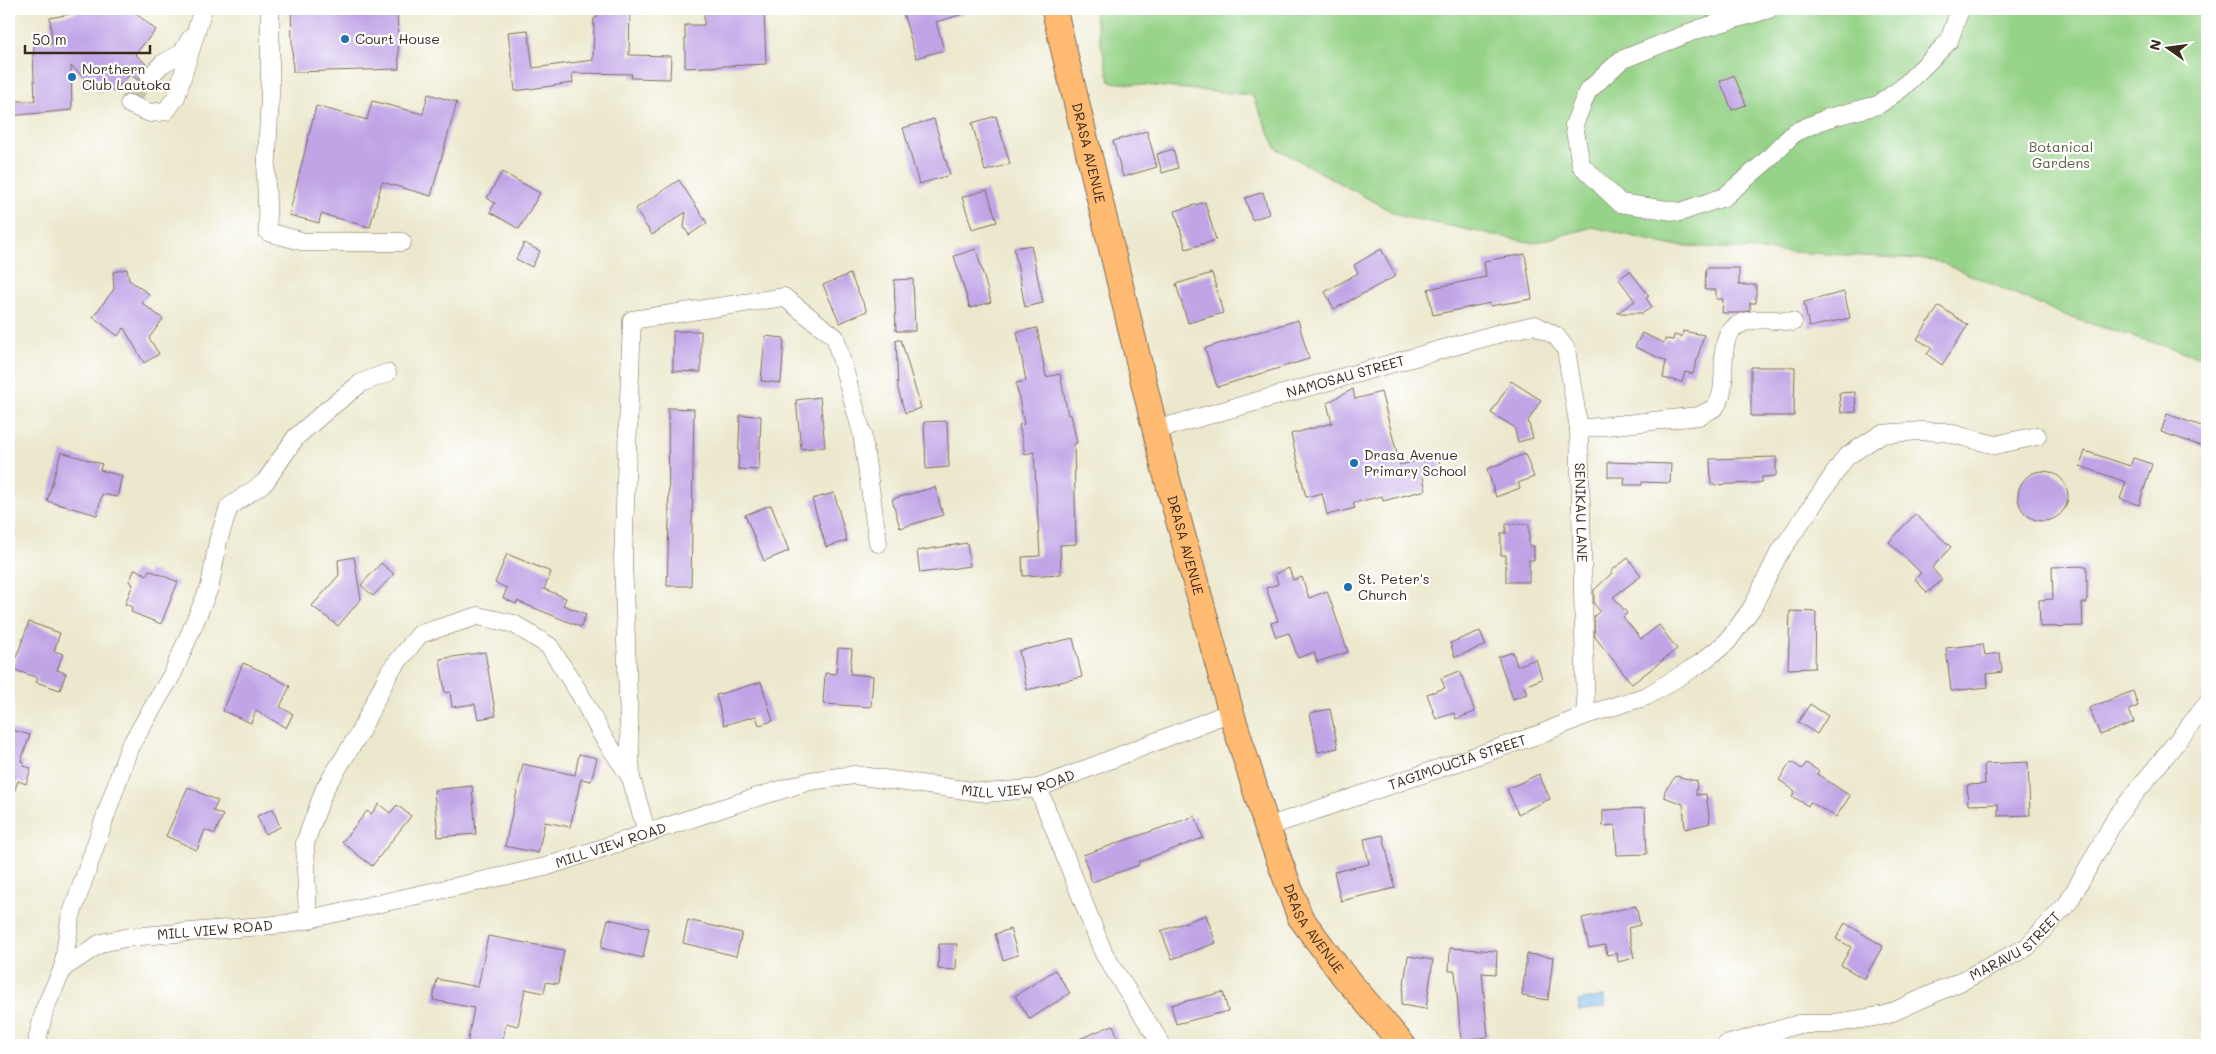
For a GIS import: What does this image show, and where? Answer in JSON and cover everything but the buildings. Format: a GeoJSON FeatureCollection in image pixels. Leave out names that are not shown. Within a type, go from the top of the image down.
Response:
{"type":"FeatureCollection","features":[{"type":"Feature","properties":{"kind":"highway","name":"DRASA AVENUE"},"geometry":{"type":"LineString","coordinates":[[1054,9],[1155,430],[1231,712],[1267,827],[1300,916],[1343,974],[1403,1045]]}},
{"type":"Feature","properties":{"kind":"street"},"geometry":{"type":"LineString","coordinates":[[129,104],[150,113],[166,111],[176,97],[203,9]]}},
{"type":"Feature","properties":{"kind":"street"},"geometry":{"type":"LineString","coordinates":[[270,9],[270,95],[266,176],[268,232],[305,242],[402,242]]}},
{"type":"Feature","properties":{"kind":"street"},"geometry":{"type":"LineString","coordinates":[[1768,9],[1699,29],[1621,60],[1587,92],[1574,125],[1581,165],[1620,203],[1680,212],[1724,197],[1764,163],[1795,132],[1828,118],[1878,105],[1903,87],[1949,41],[1960,9]]}},
{"type":"Feature","properties":{"kind":"street"},"geometry":{"type":"LineString","coordinates":[[149,77],[162,64],[182,53],[195,32]]}},
{"type":"Feature","properties":{"kind":"street"},"geometry":{"type":"LineString","coordinates":[[647,833],[631,778],[623,560],[632,320],[784,297],[834,337],[862,433],[878,543]]}},
{"type":"Feature","properties":{"kind":"street"},"geometry":{"type":"LineString","coordinates":[[1579,429],[1699,416],[1715,406],[1722,388],[1725,345],[1736,326],[1754,320],[1793,322]]}},
{"type":"Feature","properties":{"kind":"street","name":"NAMOSAU STREET"},"geometry":{"type":"LineString","coordinates":[[1155,430],[1504,332],[1535,326]]}},
{"type":"Feature","properties":{"kind":"street","name":"SENIKAU LANE"},"geometry":{"type":"LineString","coordinates":[[1535,326],[1556,336],[1566,349],[1579,429],[1586,716]]}},
{"type":"Feature","properties":{"kind":"street"},"geometry":{"type":"LineString","coordinates":[[64,968],[70,919],[129,748],[174,673],[210,586],[218,541],[229,507],[265,482],[296,437],[327,410],[361,383],[387,373]]}},
{"type":"Feature","properties":{"kind":"street","name":"TAGIMOUCIA STREET"},"geometry":{"type":"LineString","coordinates":[[1267,827],[1647,696],[1698,665],[1727,642],[1752,608],[1778,554],[1846,457],[1881,434],[1920,431],[1946,432],[1996,445],[2038,436]]}},
{"type":"Feature","properties":{"kind":"street"},"geometry":{"type":"LineString","coordinates":[[308,920],[305,843],[324,788],[359,734],[390,671],[420,634],[478,616],[514,624],[550,646],[580,694],[602,735],[631,778]]}},
{"type":"Feature","properties":{"kind":"street","name":"MARAVU STREET"},"geometry":{"type":"LineString","coordinates":[[1726,1045],[1799,1024],[1830,1024],[1886,1015],[1964,980],[2027,946],[2068,903],[2117,816],[2207,704]]}},
{"type":"Feature","properties":{"kind":"street","name":"MILL VIEW ROAD"},"geometry":{"type":"LineString","coordinates":[[38,1045],[38,1036],[45,1008],[64,968],[100,942],[130,937],[286,924],[545,867],[810,782],[854,775],[988,793],[1038,788],[1231,712]]}},
{"type":"Feature","properties":{"kind":"street"},"geometry":{"type":"LineString","coordinates":[[1038,788],[1104,954],[1162,1045]]}},
{"type":"Feature","properties":{"kind":"green space","name":"Botanical Gardens"},"geometry":{"type":"Polygon","coordinates":[[[1093,9],[2207,9],[2207,359],[2072,318],[1935,260],[1669,245],[1593,227],[1534,243],[1400,216],[1276,148],[1252,95],[1110,82],[1093,9]]]}},
{"type":"Feature","properties":{"kind":"water"},"geometry":{"type":"Polygon","coordinates":[[[1604,996],[1605,1007],[1579,1011],[1578,1001],[1604,996]]]}},
{"type":"Feature","properties":{"kind":"tunnel"},"geometry":{"type":"LineString","coordinates":[[129,104],[149,77]]}},
{"type":"Feature","properties":{"kind":"place","name":"Court House"},"geometry":{"type":"Point","coordinates":[345,39]}},
{"type":"Feature","properties":{"kind":"place","name":"Northern Club Lautoka"},"geometry":{"type":"Point","coordinates":[72,77]}},
{"type":"Feature","properties":{"kind":"place","name":"Drasa Avenue Primary School"},"geometry":{"type":"Point","coordinates":[1354,463]}},
{"type":"Feature","properties":{"kind":"place","name":"St. Peter's Church"},"geometry":{"type":"Point","coordinates":[1348,587]}}]}
